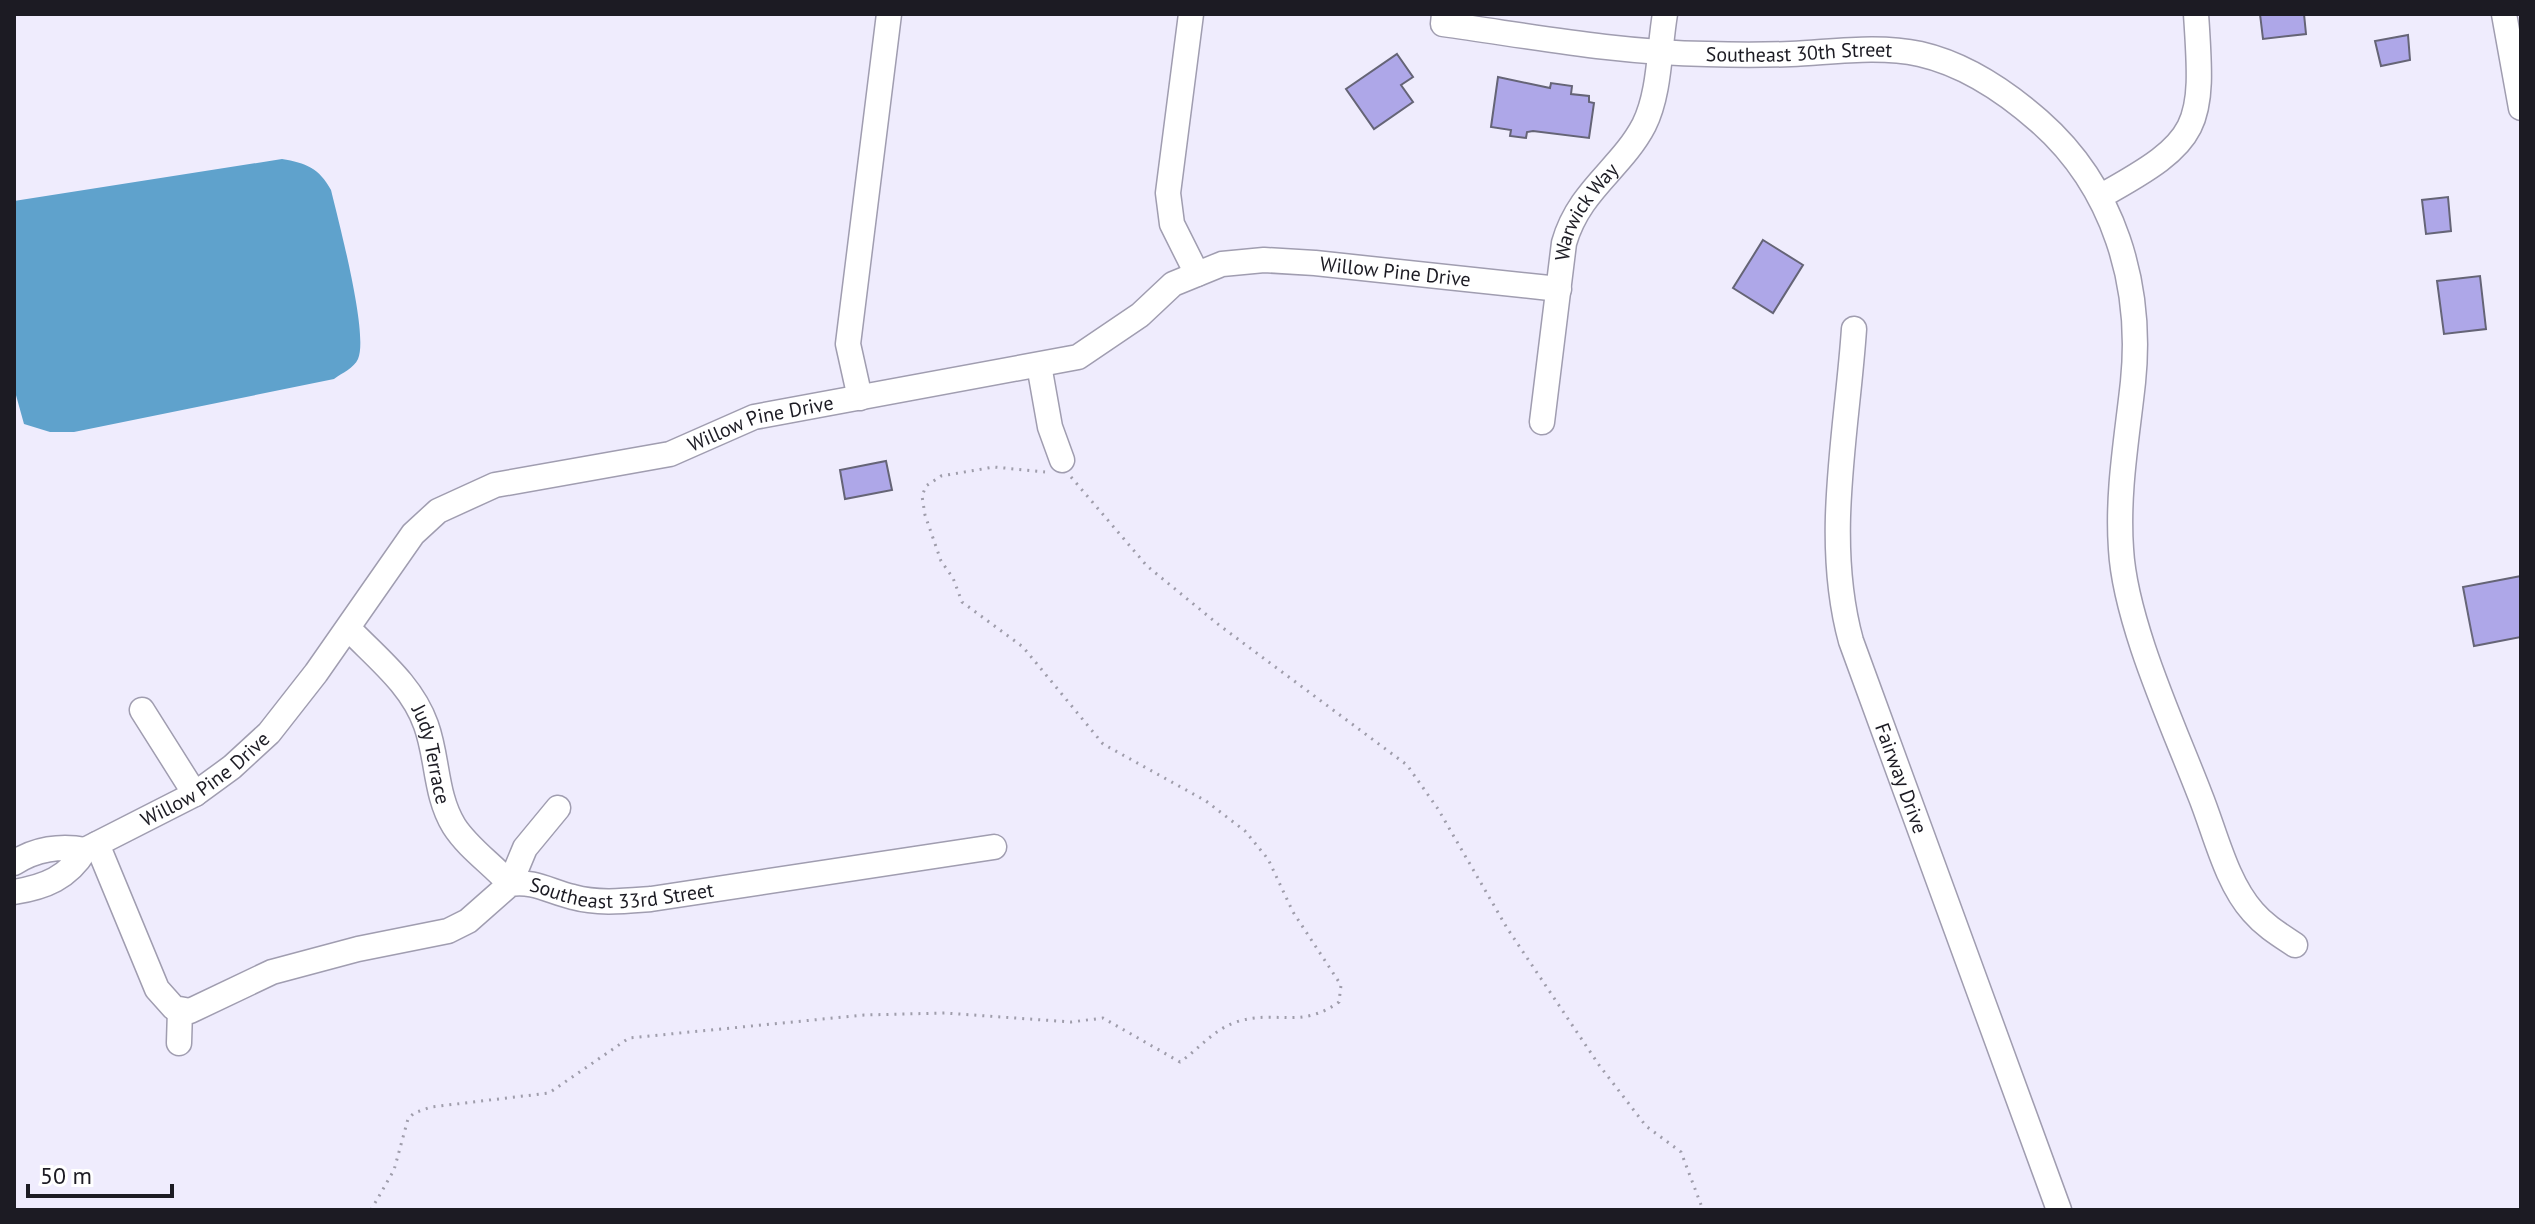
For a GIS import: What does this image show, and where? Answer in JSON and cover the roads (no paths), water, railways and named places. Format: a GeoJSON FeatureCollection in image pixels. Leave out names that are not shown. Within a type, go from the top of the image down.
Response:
{"type":"FeatureCollection","features":[{"type":"Feature","properties":{"kind":"street"},"geometry":{"type":"LineString","coordinates":[[860,398],[848,344],[889,14]]}},
{"type":"Feature","properties":{"kind":"street"},"geometry":{"type":"LineString","coordinates":[[1191,14],[1168,193],[1172,224],[1197,274]]}},
{"type":"Feature","properties":{"kind":"street","name":"Warwick Way"},"geometry":{"type":"LineString","coordinates":[[1542,422],[1572,216],[1643,126],[1652,103],[1665,14]]}},
{"type":"Feature","properties":{"kind":"street"},"geometry":{"type":"LineString","coordinates":[[2101,196],[2159,164],[2192,128],[2200,79],[2196,14]]}},
{"type":"Feature","properties":{"kind":"street"},"geometry":{"type":"LineString","coordinates":[[2504,14],[2521,108]]}},
{"type":"Feature","properties":{"kind":"street","name":"Southeast 30th Street"},"geometry":{"type":"LineString","coordinates":[[1443,19],[1659,53],[1789,54],[1868,49],[1921,54],[1962,70],[2014,99],[2061,141],[2101,196],[2129,274],[2135,320],[2133,379],[2120,503],[2121,551],[2127,590],[2168,714],[2239,893],[2268,927],[2295,945]]}},
{"type":"Feature","properties":{"kind":"street","name":"Willow Pine Drive"},"geometry":{"type":"LineString","coordinates":[[14,892],[42,888],[55,881],[75,866],[91,847],[195,794],[269,733],[349,629],[413,534],[438,511],[495,485],[670,454],[754,417],[1078,357],[1140,315],[1173,284],[1222,264],[1264,260],[1559,289]]}},
{"type":"Feature","properties":{"kind":"street","name":"Fairway Drive"},"geometry":{"type":"LineString","coordinates":[[1854,329],[1836,541],[1838,592],[1851,641],[2059,1210]]}},
{"type":"Feature","properties":{"kind":"street"},"geometry":{"type":"LineString","coordinates":[[1039,365],[1060,472]]}},
{"type":"Feature","properties":{"kind":"street","name":"Judy Terrace"},"geometry":{"type":"LineString","coordinates":[[349,629],[401,680],[416,702],[426,724],[446,810],[472,847],[510,884]]}},
{"type":"Feature","properties":{"kind":"street"},"geometry":{"type":"LineString","coordinates":[[142,710],[195,794]]}},
{"type":"Feature","properties":{"kind":"street"},"geometry":{"type":"LineString","coordinates":[[510,884],[525,848],[558,808]]}},
{"type":"Feature","properties":{"kind":"street","name":"Willow Pine Drive"},"geometry":{"type":"LineString","coordinates":[[14,863],[40,851],[65,846],[91,847]]}},
{"type":"Feature","properties":{"kind":"street"},"geometry":{"type":"LineString","coordinates":[[91,847],[157,989],[180,1010],[179,1043]]}},
{"type":"Feature","properties":{"kind":"street","name":"Southeast 33rd Street"},"geometry":{"type":"LineString","coordinates":[[180,1010],[190,1011],[272,972],[312,960],[448,931],[468,921],[510,884],[534,884],[574,898],[597,901],[651,899],[994,847]]}},
{"type":"Feature","properties":{"kind":"water"},"geometry":{"type":"Polygon","coordinates":[[[282,159],[311,168],[322,176],[331,190],[356,303],[360,346],[354,365],[334,379],[74,432],[50,432],[24,424],[14,388],[14,201],[282,159]]]}}]}
